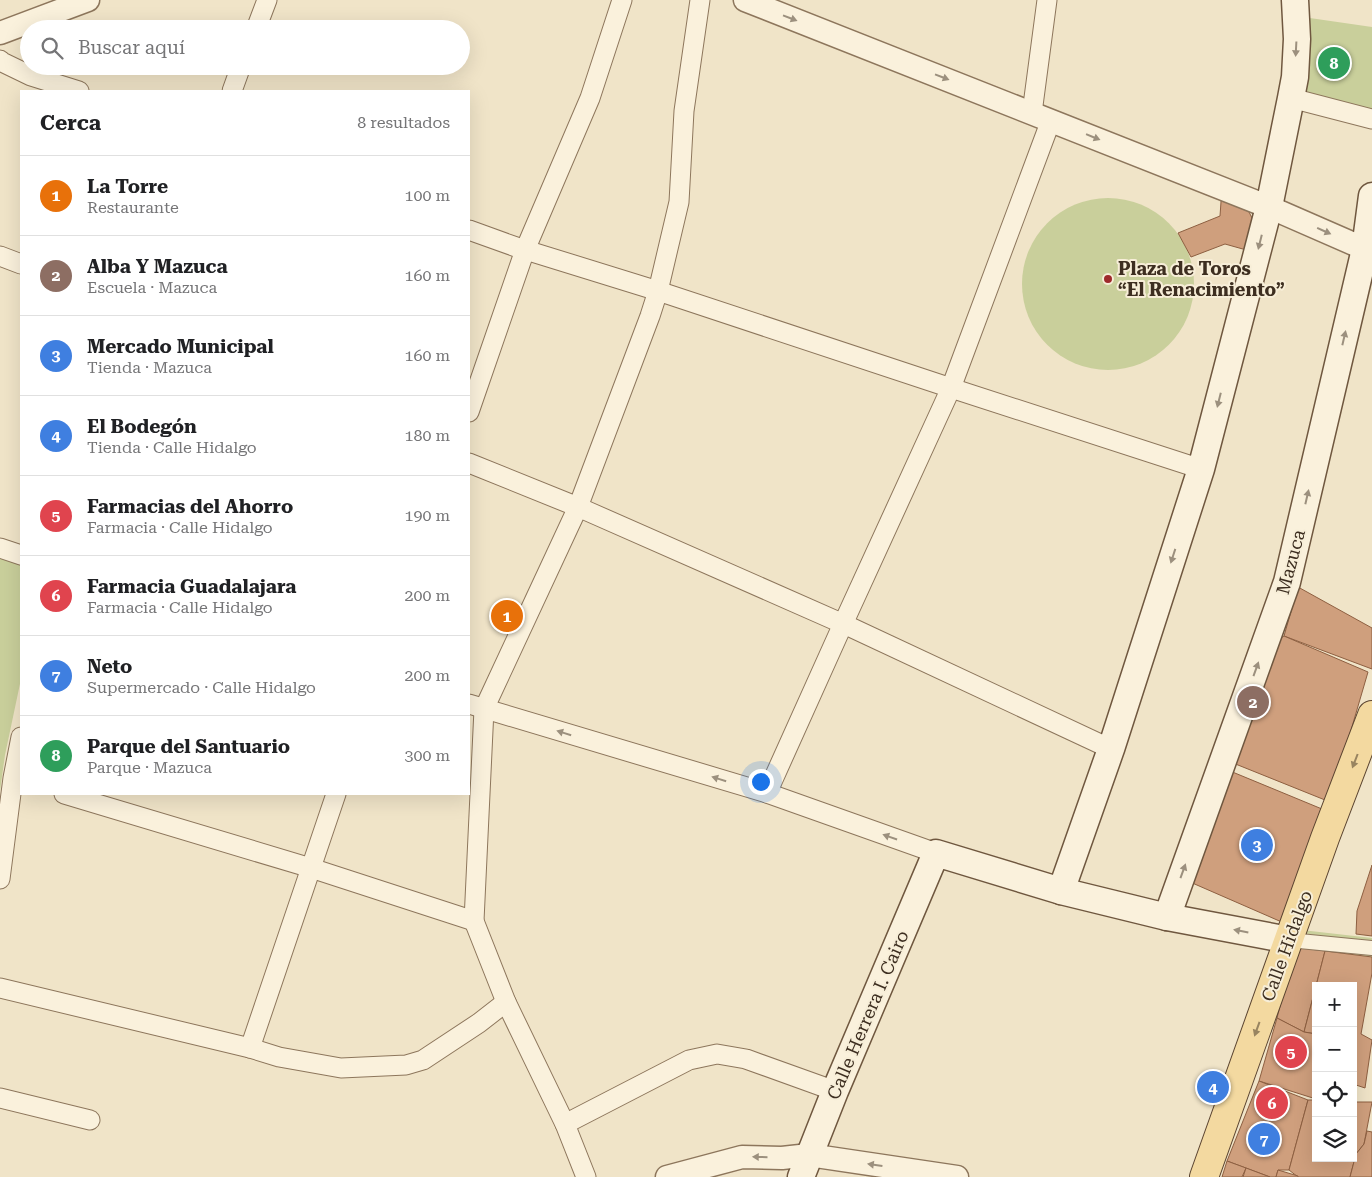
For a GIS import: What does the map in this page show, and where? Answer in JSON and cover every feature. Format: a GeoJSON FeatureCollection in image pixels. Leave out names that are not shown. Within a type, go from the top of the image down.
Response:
{"type":"FeatureCollection","features":[{"type":"Feature","properties":{"kind":"main road"},"geometry":{"type":"LineString","coordinates":[[1061,891],[1111,749],[1201,469],[1269,207],[1291,98],[1295,77],[1297,39],[1295,0]]}},
{"type":"Feature","properties":{"kind":"main road","name":"Mazuca"},"geometry":{"type":"LineString","coordinates":[[1167,917],[1287,582],[1368,250],[1372,196]]}},
{"type":"Feature","properties":{"kind":"main road","name":"Calle Hidalgo"},"geometry":{"type":"LineString","coordinates":[[1204,1177],[1325,838],[1372,715]]}},
{"type":"Feature","properties":{"kind":"main road"},"geometry":{"type":"LineString","coordinates":[[936,853],[1061,891],[1167,917],[1289,940]]}},
{"type":"Feature","properties":{"kind":"main road","name":"Calle Herrera I. Cairo"},"geometry":{"type":"LineString","coordinates":[[805,1166],[936,853]]}},
{"type":"Feature","properties":{"kind":"street"},"geometry":{"type":"LineString","coordinates":[[35,20],[88,0]]}},
{"type":"Feature","properties":{"kind":"street"},"geometry":{"type":"LineString","coordinates":[[259,20],[267,0]]}},
{"type":"Feature","properties":{"kind":"street"},"geometry":{"type":"LineString","coordinates":[[470,406],[476,370],[590,98],[622,0]]}},
{"type":"Feature","properties":{"kind":"street"},"geometry":{"type":"LineString","coordinates":[[586,1177],[565,1124],[506,1002],[474,921],[476,706],[578,507],[658,291],[679,202],[684,111],[700,0]]}},
{"type":"Feature","properties":{"kind":"street"},"geometry":{"type":"LineString","coordinates":[[745,0],[1269,207],[1368,250]]}},
{"type":"Feature","properties":{"kind":"street"},"geometry":{"type":"LineString","coordinates":[[767,793],[951,388],[1041,116],[1047,0]]}},
{"type":"Feature","properties":{"kind":"street"},"geometry":{"type":"LineString","coordinates":[[0,33],[20,26]]}},
{"type":"Feature","properties":{"kind":"street"},"geometry":{"type":"LineString","coordinates":[[0,60],[20,71]]}},
{"type":"Feature","properties":{"kind":"street"},"geometry":{"type":"LineString","coordinates":[[28,75],[76,90]]}},
{"type":"Feature","properties":{"kind":"street"},"geometry":{"type":"LineString","coordinates":[[232,90],[238,75]]}},
{"type":"Feature","properties":{"kind":"street"},"geometry":{"type":"LineString","coordinates":[[1291,98],[1372,119]]}},
{"type":"Feature","properties":{"kind":"street"},"geometry":{"type":"LineString","coordinates":[[470,230],[525,250],[658,291],[1201,469]]}},
{"type":"Feature","properties":{"kind":"street"},"geometry":{"type":"LineString","coordinates":[[0,256],[20,264]]}},
{"type":"Feature","properties":{"kind":"street"},"geometry":{"type":"LineString","coordinates":[[470,463],[578,507],[843,624],[1111,749]]}},
{"type":"Feature","properties":{"kind":"street"},"geometry":{"type":"LineString","coordinates":[[0,548],[20,555]]}},
{"type":"Feature","properties":{"kind":"street"},"geometry":{"type":"LineString","coordinates":[[476,706],[767,793],[936,853]]}},
{"type":"Feature","properties":{"kind":"street"},"geometry":{"type":"LineString","coordinates":[[0,879],[17,780],[20,748]]}},
{"type":"Feature","properties":{"kind":"street"},"geometry":{"type":"LineString","coordinates":[[67,795],[311,868],[474,921]]}},
{"type":"Feature","properties":{"kind":"street"},"geometry":{"type":"LineString","coordinates":[[250,1048],[336,795]]}},
{"type":"Feature","properties":{"kind":"street"},"geometry":{"type":"LineString","coordinates":[[1289,940],[1372,948]]}},
{"type":"Feature","properties":{"kind":"street"},"geometry":{"type":"LineString","coordinates":[[0,988],[250,1048],[279,1057],[341,1068],[406,1065],[423,1060],[506,1002]]}},
{"type":"Feature","properties":{"kind":"street"},"geometry":{"type":"LineString","coordinates":[[565,1124],[689,1060],[717,1054],[746,1059],[835,1091]]}},
{"type":"Feature","properties":{"kind":"street"},"geometry":{"type":"LineString","coordinates":[[0,1098],[90,1120]]}},
{"type":"Feature","properties":{"kind":"street"},"geometry":{"type":"LineString","coordinates":[[666,1177],[742,1157],[782,1158],[805,1166],[958,1177]]}},
{"type":"Feature","properties":{"kind":"green space"},"geometry":{"type":"Polygon","coordinates":[[[1296,16],[1372,27],[1372,111],[1292,90],[1296,16]]]}},
{"type":"Feature","properties":{"kind":"green space","name":"Plaza de Toros “El Renacimiento”"},"geometry":{"type":"Polygon","coordinates":[[[1108,198],[1125,200],[1141,205],[1169,223],[1187,251],[1192,267],[1194,284],[1192,301],[1187,317],[1169,345],[1141,363],[1125,368],[1108,370],[1091,368],[1075,363],[1047,345],[1029,317],[1024,301],[1022,284],[1024,267],[1029,251],[1047,223],[1075,205],[1091,200],[1108,198]]]}},
{"type":"Feature","properties":{"kind":"green space"},"geometry":{"type":"Polygon","coordinates":[[[0,556],[20,564],[20,684],[5,755],[0,791],[0,556]]]}},
{"type":"Feature","properties":{"kind":"green space"},"geometry":{"type":"Polygon","coordinates":[[[1293,929],[1372,938],[1372,957],[1287,946],[1293,929]]]}},
{"type":"Feature","properties":{"kind":"building"},"geometry":{"type":"Polygon","coordinates":[[[1222,188],[1245,204],[1256,226],[1257,253],[1225,244],[1191,257],[1178,233],[1220,216],[1222,188]]]}},
{"type":"Feature","properties":{"kind":"building"},"geometry":{"type":"Polygon","coordinates":[[[1298,587],[1372,628],[1372,669],[1284,636],[1298,587]]]}},
{"type":"Feature","properties":{"kind":"building"},"geometry":{"type":"Polygon","coordinates":[[[1284,636],[1368,672],[1330,802],[1233,763],[1278,640],[1284,636]]]}},
{"type":"Feature","properties":{"kind":"building"},"geometry":{"type":"Polygon","coordinates":[[[1230,771],[1322,809],[1284,923],[1190,882],[1230,771]]]}},
{"type":"Feature","properties":{"kind":"building"},"geometry":{"type":"Polygon","coordinates":[[[1372,865],[1372,936],[1356,934],[1357,911],[1372,865]]]}},
{"type":"Feature","properties":{"kind":"building"},"geometry":{"type":"Polygon","coordinates":[[[1295,947],[1325,951],[1317,982],[1312,982],[1312,1001],[1304,1032],[1277,1018],[1295,947]]]}},
{"type":"Feature","properties":{"kind":"building"},"geometry":{"type":"Polygon","coordinates":[[[1325,951],[1372,957],[1372,973],[1361,1034],[1372,1040],[1365,1088],[1357,1085],[1357,982],[1317,982],[1325,951]]]}},
{"type":"Feature","properties":{"kind":"building"},"geometry":{"type":"Polygon","coordinates":[[[1312,1001],[1312,1033],[1304,1032],[1312,1001]]]}},
{"type":"Feature","properties":{"kind":"building"},"geometry":{"type":"Polygon","coordinates":[[[1277,1018],[1304,1032],[1312,1033],[1312,1098],[1259,1081],[1277,1018]]]}},
{"type":"Feature","properties":{"kind":"building"},"geometry":{"type":"Polygon","coordinates":[[[1259,1081],[1308,1100],[1289,1170],[1278,1170],[1276,1177],[1270,1177],[1227,1161],[1259,1081]]]}},
{"type":"Feature","properties":{"kind":"building"},"geometry":{"type":"Polygon","coordinates":[[[1308,1100],[1312,1100],[1312,1162],[1354,1162],[1350,1177],[1298,1177],[1289,1170],[1308,1100]]]}},
{"type":"Feature","properties":{"kind":"building"},"geometry":{"type":"Polygon","coordinates":[[[1357,1102],[1372,1102],[1364,1144],[1357,1153],[1357,1102]]]}},
{"type":"Feature","properties":{"kind":"building"},"geometry":{"type":"Polygon","coordinates":[[[1367,1131],[1372,1132],[1372,1177],[1350,1177],[1354,1162],[1357,1162],[1357,1153],[1364,1144],[1367,1131]]]}},
{"type":"Feature","properties":{"kind":"building"},"geometry":{"type":"Polygon","coordinates":[[[1227,1161],[1246,1168],[1242,1177],[1222,1177],[1227,1161]]]}},
{"type":"Feature","properties":{"kind":"building"},"geometry":{"type":"Polygon","coordinates":[[[1246,1168],[1270,1177],[1243,1177],[1246,1168]]]}},
{"type":"Feature","properties":{"kind":"building"},"geometry":{"type":"Polygon","coordinates":[[[1278,1170],[1298,1176],[1298,1177],[1276,1177],[1278,1170]]]}},
{"type":"Feature","properties":{"kind":"place","name":"Parque del Santuario"},"geometry":{"type":"Point","coordinates":[1334,63]}},
{"type":"Feature","properties":{"kind":"place","name":"Plaza de Toros “El Renacimiento”"},"geometry":{"type":"Point","coordinates":[1108,279]}},
{"type":"Feature","properties":{"kind":"place","name":"La Torre"},"geometry":{"type":"Point","coordinates":[507,616]}},
{"type":"Feature","properties":{"kind":"place","name":"Alba Y Mazuca"},"geometry":{"type":"Point","coordinates":[1253,702]}},
{"type":"Feature","properties":{"kind":"place","name":"Mercado Municipal"},"geometry":{"type":"Point","coordinates":[1257,845]}},
{"type":"Feature","properties":{"kind":"place","name":"Farmacias del Ahorro"},"geometry":{"type":"Point","coordinates":[1291,1052]}},
{"type":"Feature","properties":{"kind":"place","name":"El Bodegón"},"geometry":{"type":"Point","coordinates":[1213,1087]}},
{"type":"Feature","properties":{"kind":"place","name":"Farmacia Guadalajara"},"geometry":{"type":"Point","coordinates":[1272,1103]}},
{"type":"Feature","properties":{"kind":"place","name":"Neto"},"geometry":{"type":"Point","coordinates":[1264,1139]}}]}
